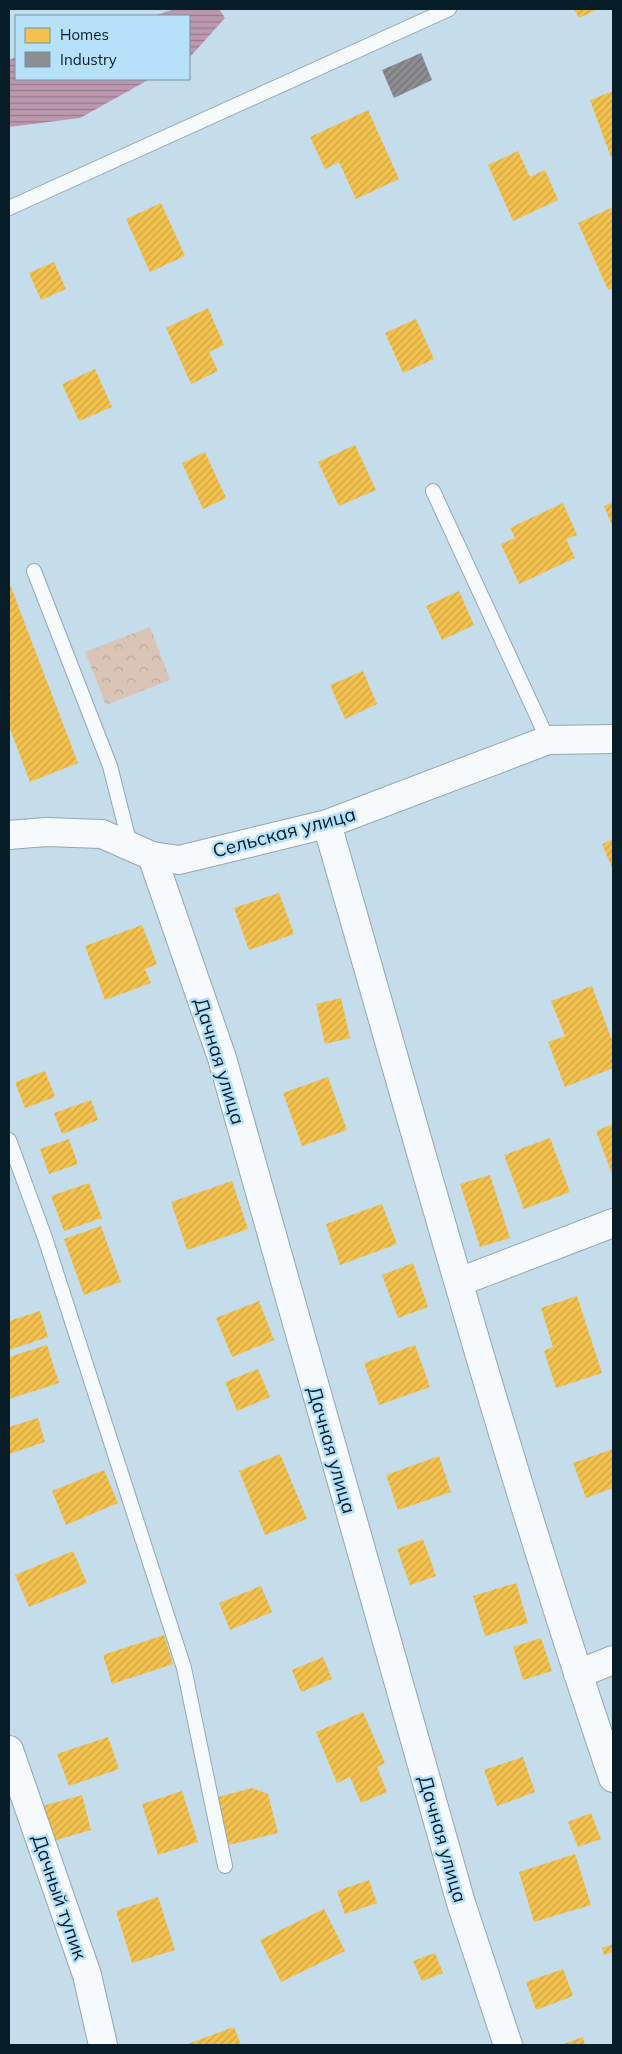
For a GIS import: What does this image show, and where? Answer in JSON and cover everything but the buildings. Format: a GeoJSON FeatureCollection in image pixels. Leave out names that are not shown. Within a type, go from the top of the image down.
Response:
{"type":"FeatureCollection","features":[{"type":"Feature","properties":{"kind":"street","name":"Сельская улица"},"geometry":{"type":"LineString","coordinates":[[9,835],[46,832],[102,834],[141,851],[179,860],[327,824],[548,740],[613,739]]}},
{"type":"Feature","properties":{"kind":"street"},"geometry":{"type":"LineString","coordinates":[[327,824],[459,1282],[578,1674],[613,1778]]}},
{"type":"Feature","properties":{"kind":"street","name":"Дачная улица"},"geometry":{"type":"LineString","coordinates":[[141,851],[222,1058],[461,1903],[508,2045]]}},
{"type":"Feature","properties":{"kind":"street"},"geometry":{"type":"LineString","coordinates":[[459,1282],[613,1223]]}},
{"type":"Feature","properties":{"kind":"street"},"geometry":{"type":"LineString","coordinates":[[578,1674],[613,1660]]}},
{"type":"Feature","properties":{"kind":"street","name":"Дачный тупик"},"geometry":{"type":"LineString","coordinates":[[9,1750],[87,1975],[103,2045]]}},
{"type":"Feature","properties":{"kind":"lane"},"geometry":{"type":"LineString","coordinates":[[9,208],[449,9]]}},
{"type":"Feature","properties":{"kind":"lane"},"geometry":{"type":"LineString","coordinates":[[433,491],[548,740]]}},
{"type":"Feature","properties":{"kind":"lane"},"geometry":{"type":"LineString","coordinates":[[34,571],[141,851]]}},
{"type":"Feature","properties":{"kind":"lane"},"geometry":{"type":"LineString","coordinates":[[9,1140],[45,1238],[184,1668],[225,1866]]}},
{"type":"Feature","properties":{"kind":"green space"},"geometry":{"type":"Polygon","coordinates":[[[150,627],[170,680],[106,705],[85,652],[150,627]]]}},
{"type":"Feature","properties":{"kind":"shaded area"},"geometry":{"type":"Polygon","coordinates":[[[175,9],[219,9],[225,18],[190,57],[190,15],[156,15],[175,9]]]}},
{"type":"Feature","properties":{"kind":"shaded area"},"geometry":{"type":"Polygon","coordinates":[[[15,57],[15,80],[148,80],[80,118],[9,127],[9,60],[15,57]]]}}]}
